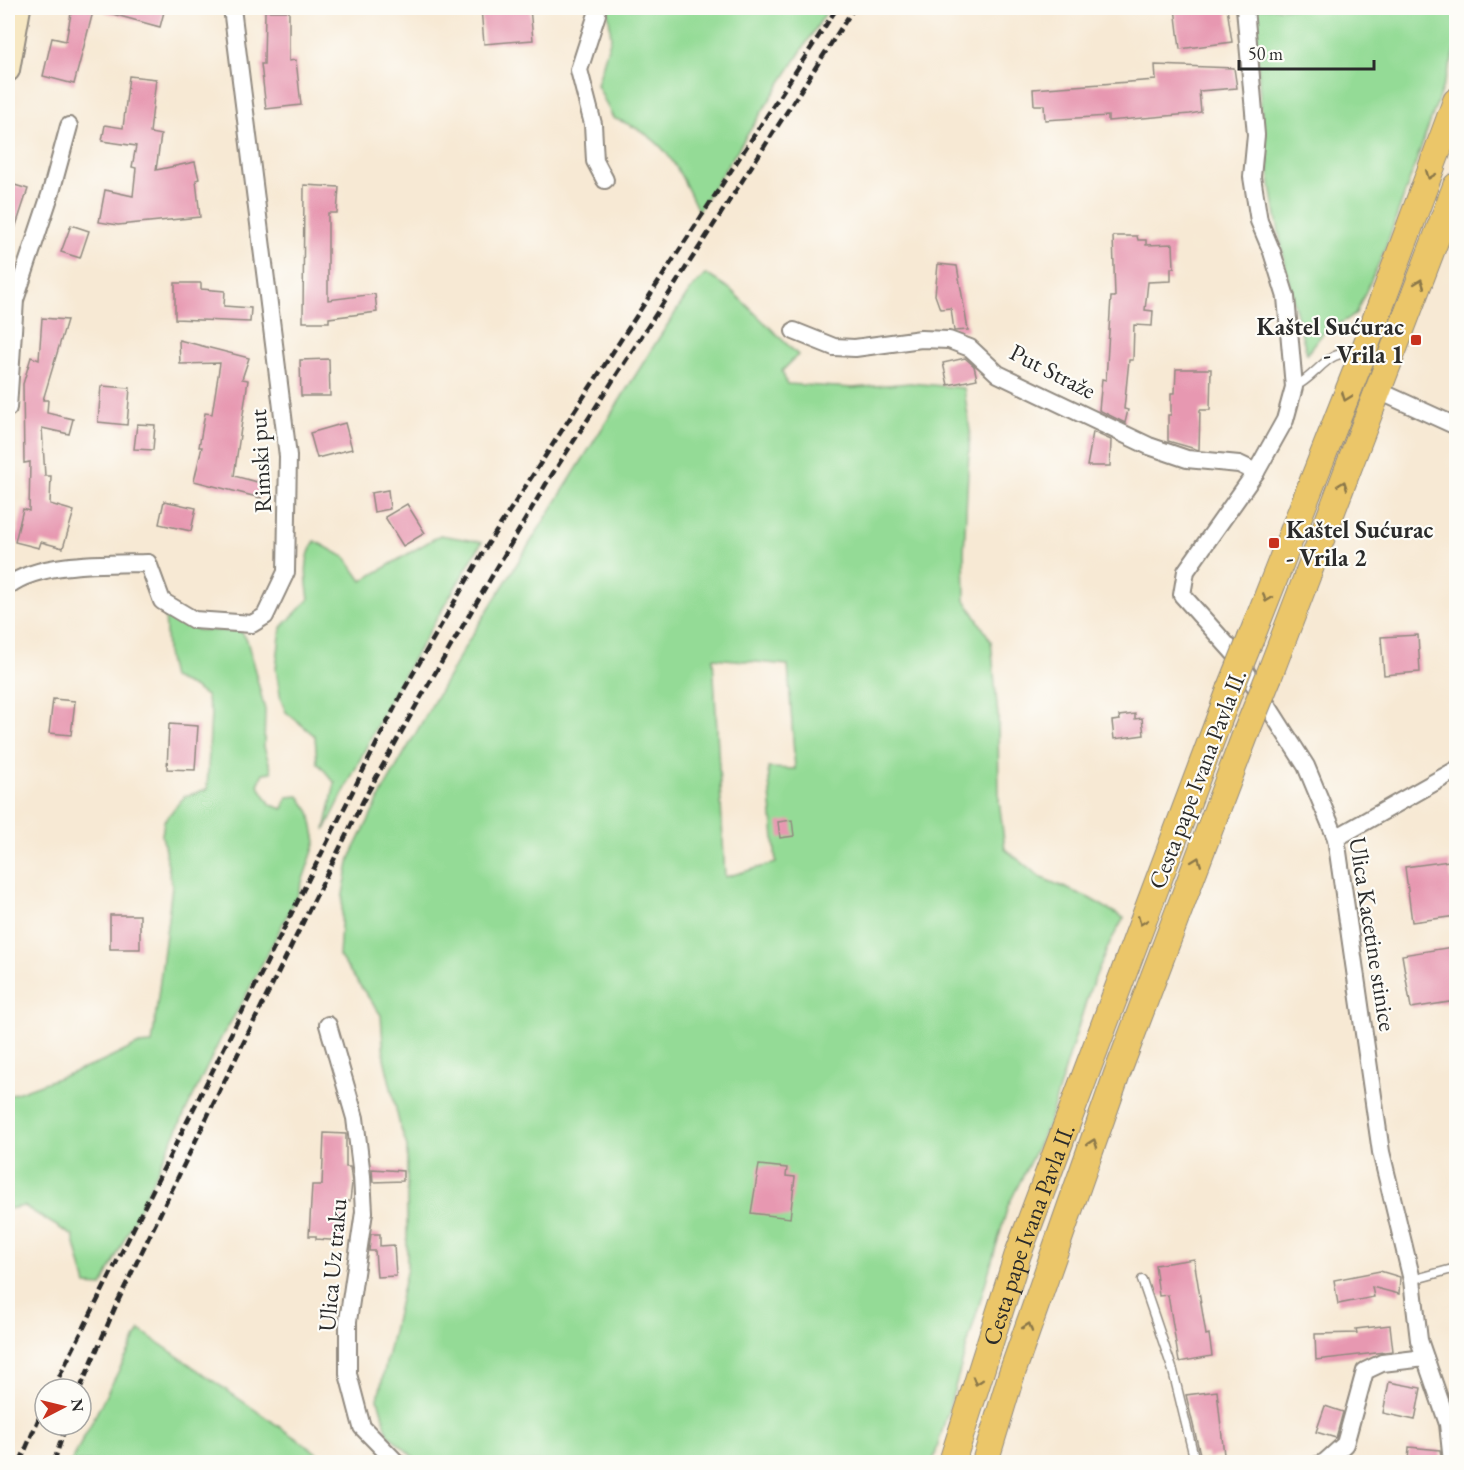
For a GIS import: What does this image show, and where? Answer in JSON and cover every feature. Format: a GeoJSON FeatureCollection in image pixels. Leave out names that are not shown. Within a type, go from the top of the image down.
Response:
{"type":"FeatureCollection","features":[{"type":"Feature","properties":{"kind":"main road"},"geometry":{"type":"LineString","coordinates":[[8,70],[19,8]]}},
{"type":"Feature","properties":{"kind":"main road","name":"Cesta pape Ivana Pavla II."},"geometry":{"type":"LineString","coordinates":[[952,1462],[1018,1254],[1230,690],[1362,356],[1456,101]]}},
{"type":"Feature","properties":{"kind":"main road","name":"Cesta pape Ivana Pavla II."},"geometry":{"type":"LineString","coordinates":[[985,1462],[1011,1376],[1113,1085],[1456,186]]}},
{"type":"Feature","properties":{"kind":"street","name":"Rimski put"},"geometry":{"type":"LineString","coordinates":[[8,585],[17,578],[81,564],[148,563],[162,601],[194,620],[252,624],[265,616],[286,572],[288,456],[232,8]]}},
{"type":"Feature","properties":{"kind":"street"},"geometry":{"type":"LineString","coordinates":[[596,8],[597,14],[579,70],[593,124],[595,161],[605,180]]}},
{"type":"Feature","properties":{"kind":"street"},"geometry":{"type":"LineString","coordinates":[[1245,8],[1256,135],[1252,177],[1258,221],[1272,252],[1286,297],[1294,387],[1285,420],[1256,472]]}},
{"type":"Feature","properties":{"kind":"street"},"geometry":{"type":"LineString","coordinates":[[8,408],[15,300],[51,192],[69,126]]}},
{"type":"Feature","properties":{"kind":"street","name":"Put Straže"},"geometry":{"type":"LineString","coordinates":[[794,331],[834,346],[855,348],[921,339],[949,340],[970,348],[998,374],[1149,446],[1187,459],[1239,464],[1256,472]]}},
{"type":"Feature","properties":{"kind":"street"},"geometry":{"type":"LineString","coordinates":[[1379,391],[1456,426]]}},
{"type":"Feature","properties":{"kind":"street","name":"Ulica Kacetine stinice"},"geometry":{"type":"LineString","coordinates":[[1256,472],[1186,571],[1182,595],[1234,653],[1306,766],[1336,838],[1381,1152],[1412,1280],[1419,1340],[1448,1424],[1452,1462]]}},
{"type":"Feature","properties":{"kind":"street"},"geometry":{"type":"LineString","coordinates":[[1336,838],[1456,770]]}},
{"type":"Feature","properties":{"kind":"street","name":"Ulica Uz traku"},"geometry":{"type":"LineString","coordinates":[[328,1026],[355,1118],[362,1176],[364,1212],[348,1321],[348,1374],[362,1427],[396,1462]]}},
{"type":"Feature","properties":{"kind":"street"},"geometry":{"type":"LineString","coordinates":[[1326,1460],[1345,1444],[1365,1371],[1382,1364],[1425,1358]]}},
{"type":"Feature","properties":{"kind":"lane"},"geometry":{"type":"LineString","coordinates":[[1294,387],[1306,381],[1334,354],[1347,352],[1362,356]]}},
{"type":"Feature","properties":{"kind":"lane"},"geometry":{"type":"LineString","coordinates":[[1412,1280],[1456,1268]]}},
{"type":"Feature","properties":{"kind":"lane"},"geometry":{"type":"LineString","coordinates":[[1142,1280],[1173,1371],[1194,1457],[1198,1462]]}},
{"type":"Feature","properties":{"kind":"lane"},"geometry":{"type":"LineString","coordinates":[[1311,1462],[1326,1460]]}},
{"type":"Feature","properties":{"kind":"green space"},"geometry":{"type":"Polygon","coordinates":[[[608,8],[829,8],[698,211],[683,179],[667,154],[645,134],[613,118],[597,85],[611,37],[608,8]]]}},
{"type":"Feature","properties":{"kind":"green space"},"geometry":{"type":"Polygon","coordinates":[[[1254,8],[1456,8],[1456,49],[1384,252],[1355,315],[1323,333],[1307,354],[1281,245],[1272,190],[1260,103],[1254,8]]]}},
{"type":"Feature","properties":{"kind":"green space"},"geometry":{"type":"Polygon","coordinates":[[[706,274],[730,289],[798,355],[782,371],[787,384],[853,388],[910,383],[964,388],[970,431],[964,553],[965,600],[991,641],[998,716],[999,800],[1005,849],[1042,878],[1089,898],[1124,918],[1110,942],[1089,992],[1048,1125],[1008,1206],[933,1462],[419,1462],[388,1434],[378,1399],[407,1268],[407,1146],[384,1058],[381,1015],[339,956],[343,894],[350,858],[385,787],[469,640],[690,290],[706,274]],[[713,658],[725,877],[776,863],[768,768],[795,769],[788,665],[713,658]]]}},
{"type":"Feature","properties":{"kind":"green space"},"geometry":{"type":"Polygon","coordinates":[[[440,535],[482,542],[394,691],[325,830],[335,783],[317,762],[315,736],[286,712],[281,700],[276,669],[281,628],[309,599],[306,569],[311,547],[315,541],[346,558],[362,581],[440,535]]]}},
{"type":"Feature","properties":{"kind":"green space"},"geometry":{"type":"Polygon","coordinates":[[[165,612],[198,630],[241,631],[247,640],[265,710],[264,747],[272,772],[263,773],[258,785],[271,805],[283,809],[287,797],[299,796],[310,812],[316,842],[298,894],[241,1005],[221,1038],[102,1286],[86,1285],[73,1236],[24,1206],[8,1209],[8,1096],[102,1062],[137,1045],[152,1044],[172,886],[162,835],[164,821],[184,797],[207,789],[211,713],[206,696],[193,687],[172,678],[167,653],[165,612]]]}},
{"type":"Feature","properties":{"kind":"green space"},"geometry":{"type":"Polygon","coordinates":[[[140,1330],[330,1462],[71,1462],[84,1437],[93,1437],[93,1420],[140,1330]]]}},
{"type":"Feature","properties":{"kind":"building"},"geometry":{"type":"Polygon","coordinates":[[[72,8],[94,8],[74,84],[43,76],[52,38],[66,41],[72,8]]]}},
{"type":"Feature","properties":{"kind":"building"},"geometry":{"type":"Polygon","coordinates":[[[105,8],[165,8],[160,27],[105,12],[105,8]]]}},
{"type":"Feature","properties":{"kind":"building"},"geometry":{"type":"Polygon","coordinates":[[[481,8],[530,8],[533,40],[484,44],[481,8]]]}},
{"type":"Feature","properties":{"kind":"building"},"geometry":{"type":"Polygon","coordinates":[[[1175,8],[1227,8],[1232,42],[1180,49],[1175,8]]]}},
{"type":"Feature","properties":{"kind":"building"},"geometry":{"type":"Polygon","coordinates":[[[265,11],[289,11],[289,61],[296,60],[301,105],[266,109],[261,64],[264,64],[265,11]]]}},
{"type":"Feature","properties":{"kind":"building"},"geometry":{"type":"Polygon","coordinates":[[[1155,65],[1234,68],[1237,88],[1199,91],[1201,112],[1108,121],[1108,116],[1045,120],[1044,105],[1034,105],[1033,89],[1156,80],[1155,65]]]}},
{"type":"Feature","properties":{"kind":"building"},"geometry":{"type":"Polygon","coordinates":[[[129,76],[156,79],[150,133],[161,135],[156,170],[195,162],[199,179],[196,180],[200,217],[118,225],[99,222],[105,190],[133,196],[136,168],[132,167],[136,146],[102,141],[105,125],[123,128],[129,76]]]}},
{"type":"Feature","properties":{"kind":"building"},"geometry":{"type":"Polygon","coordinates":[[[8,183],[28,189],[10,244],[8,243],[8,183]]]}},
{"type":"Feature","properties":{"kind":"building"},"geometry":{"type":"Polygon","coordinates":[[[304,185],[339,187],[337,213],[328,213],[328,300],[375,294],[377,312],[329,318],[329,322],[303,322],[304,185]]]}},
{"type":"Feature","properties":{"kind":"building"},"geometry":{"type":"Polygon","coordinates":[[[71,225],[89,231],[80,258],[61,252],[71,225]]]}},
{"type":"Feature","properties":{"kind":"building"},"geometry":{"type":"Polygon","coordinates":[[[1113,236],[1137,236],[1138,240],[1146,240],[1146,245],[1173,244],[1174,268],[1171,268],[1171,281],[1148,282],[1145,310],[1153,311],[1152,326],[1134,325],[1133,360],[1129,360],[1124,409],[1128,410],[1125,423],[1099,410],[1102,379],[1106,380],[1111,297],[1115,297],[1113,236]]]}},
{"type":"Feature","properties":{"kind":"building"},"geometry":{"type":"Polygon","coordinates":[[[938,264],[957,266],[968,330],[954,331],[951,308],[940,309],[935,295],[938,264]]]}},
{"type":"Feature","properties":{"kind":"building"},"geometry":{"type":"Polygon","coordinates":[[[175,283],[201,283],[201,289],[225,291],[224,306],[251,308],[250,322],[175,319],[175,283]]]}},
{"type":"Feature","properties":{"kind":"building"},"geometry":{"type":"Polygon","coordinates":[[[42,318],[67,320],[43,400],[48,400],[47,413],[73,419],[69,434],[42,428],[45,476],[51,476],[50,504],[74,511],[63,548],[41,542],[39,548],[15,542],[23,509],[29,511],[30,462],[24,463],[23,384],[31,357],[39,360],[42,318]]]}},
{"type":"Feature","properties":{"kind":"building"},"geometry":{"type":"Polygon","coordinates":[[[179,340],[249,358],[242,379],[248,380],[234,476],[265,484],[261,498],[194,481],[202,447],[199,447],[205,413],[212,414],[220,363],[180,364],[179,340]]]}},
{"type":"Feature","properties":{"kind":"building"},"geometry":{"type":"Polygon","coordinates":[[[965,358],[974,366],[977,379],[948,385],[943,363],[965,358]]]}},
{"type":"Feature","properties":{"kind":"building"},"geometry":{"type":"Polygon","coordinates":[[[329,359],[330,396],[301,396],[300,360],[329,359]]]}},
{"type":"Feature","properties":{"kind":"building"},"geometry":{"type":"Polygon","coordinates":[[[1176,369],[1211,369],[1210,410],[1200,410],[1199,450],[1168,441],[1168,415],[1171,415],[1171,393],[1175,393],[1176,369]]]}},
{"type":"Feature","properties":{"kind":"building"},"geometry":{"type":"Polygon","coordinates":[[[101,386],[130,388],[127,425],[98,422],[101,386]]]}},
{"type":"Feature","properties":{"kind":"building"},"geometry":{"type":"Polygon","coordinates":[[[345,423],[352,449],[317,458],[310,433],[345,423]]]}},
{"type":"Feature","properties":{"kind":"building"},"geometry":{"type":"Polygon","coordinates":[[[137,424],[155,425],[153,450],[134,449],[137,424]]]}},
{"type":"Feature","properties":{"kind":"building"},"geometry":{"type":"Polygon","coordinates":[[[1093,432],[1111,440],[1110,466],[1087,466],[1093,432]]]}},
{"type":"Feature","properties":{"kind":"building"},"geometry":{"type":"Polygon","coordinates":[[[388,490],[390,509],[374,512],[371,493],[388,490]]]}},
{"type":"Feature","properties":{"kind":"building"},"geometry":{"type":"Polygon","coordinates":[[[164,501],[196,508],[191,531],[159,524],[164,501]]]}},
{"type":"Feature","properties":{"kind":"building"},"geometry":{"type":"Polygon","coordinates":[[[407,504],[425,533],[403,546],[385,517],[407,504]]]}},
{"type":"Feature","properties":{"kind":"building"},"geometry":{"type":"Polygon","coordinates":[[[1418,635],[1420,672],[1384,675],[1381,637],[1418,635]]]}},
{"type":"Feature","properties":{"kind":"building"},"geometry":{"type":"Polygon","coordinates":[[[53,699],[75,701],[71,735],[49,733],[53,699]]]}},
{"type":"Feature","properties":{"kind":"building"},"geometry":{"type":"Polygon","coordinates":[[[1135,714],[1135,719],[1142,718],[1144,735],[1114,739],[1112,721],[1120,720],[1119,716],[1135,714]]]}},
{"type":"Feature","properties":{"kind":"building"},"geometry":{"type":"Polygon","coordinates":[[[169,724],[198,726],[195,770],[167,769],[169,724]]]}},
{"type":"Feature","properties":{"kind":"building"},"geometry":{"type":"Polygon","coordinates":[[[792,820],[794,836],[780,838],[778,822],[792,820]]]}},
{"type":"Feature","properties":{"kind":"building"},"geometry":{"type":"Polygon","coordinates":[[[1449,861],[1456,916],[1412,922],[1405,867],[1449,861]]]}},
{"type":"Feature","properties":{"kind":"building"},"geometry":{"type":"Polygon","coordinates":[[[110,915],[140,915],[140,949],[110,949],[110,915]]]}},
{"type":"Feature","properties":{"kind":"building"},"geometry":{"type":"Polygon","coordinates":[[[1452,947],[1456,975],[1456,1001],[1411,1008],[1402,955],[1452,947]]]}},
{"type":"Feature","properties":{"kind":"building"},"geometry":{"type":"Polygon","coordinates":[[[324,1133],[346,1134],[346,1167],[350,1167],[352,1183],[350,1201],[345,1201],[343,1241],[316,1239],[316,1236],[309,1236],[312,1185],[322,1185],[324,1133]]]}},
{"type":"Feature","properties":{"kind":"building"},"geometry":{"type":"Polygon","coordinates":[[[759,1165],[787,1168],[786,1176],[795,1177],[790,1218],[751,1213],[759,1165]]]}},
{"type":"Feature","properties":{"kind":"building"},"geometry":{"type":"Polygon","coordinates":[[[372,1169],[403,1171],[403,1181],[373,1182],[372,1169]]]}},
{"type":"Feature","properties":{"kind":"building"},"geometry":{"type":"Polygon","coordinates":[[[371,1234],[380,1234],[380,1246],[394,1245],[396,1276],[377,1277],[375,1251],[369,1251],[371,1234]]]}},
{"type":"Feature","properties":{"kind":"building"},"geometry":{"type":"Polygon","coordinates":[[[1194,1259],[1206,1335],[1209,1334],[1212,1356],[1179,1362],[1168,1295],[1159,1296],[1155,1265],[1194,1259]]]}},
{"type":"Feature","properties":{"kind":"building"},"geometry":{"type":"Polygon","coordinates":[[[1380,1271],[1400,1277],[1399,1294],[1372,1287],[1374,1297],[1338,1304],[1334,1280],[1380,1271]]]}},
{"type":"Feature","properties":{"kind":"building"},"geometry":{"type":"Polygon","coordinates":[[[1390,1325],[1393,1351],[1316,1360],[1315,1334],[1357,1333],[1356,1329],[1390,1325]]]}},
{"type":"Feature","properties":{"kind":"building"},"geometry":{"type":"Polygon","coordinates":[[[1389,1382],[1421,1388],[1415,1420],[1383,1413],[1389,1382]]]}},
{"type":"Feature","properties":{"kind":"building"},"geometry":{"type":"Polygon","coordinates":[[[1217,1391],[1224,1455],[1207,1458],[1207,1454],[1200,1454],[1186,1395],[1217,1391]]]}},
{"type":"Feature","properties":{"kind":"building"},"geometry":{"type":"Polygon","coordinates":[[[1325,1406],[1343,1412],[1336,1438],[1316,1432],[1325,1406]]]}},
{"type":"Feature","properties":{"kind":"building"},"geometry":{"type":"Polygon","coordinates":[[[1409,1447],[1440,1450],[1442,1462],[1408,1462],[1409,1447]]]}},
{"type":"Feature","properties":{"kind":"railway"},"geometry":{"type":"LineString","coordinates":[[59,1377],[402,693],[486,547],[837,8]]}},
{"type":"Feature","properties":{"kind":"railway"},"geometry":{"type":"LineString","coordinates":[[85,1377],[117,1303],[225,1080],[363,801],[417,704],[546,484],[854,8]]}},
{"type":"Feature","properties":{"kind":"railway"},"geometry":{"type":"LineString","coordinates":[[20,1462],[33,1432]]}},
{"type":"Feature","properties":{"kind":"railway"},"geometry":{"type":"LineString","coordinates":[[54,1462],[62,1437]]}},
{"type":"Feature","properties":{"kind":"place","name":"Kaštel Sućurac - Vrila 1"},"geometry":{"type":"Point","coordinates":[1416,340]}},
{"type":"Feature","properties":{"kind":"place","name":"Kaštel Sućurac - Vrila 2"},"geometry":{"type":"Point","coordinates":[1274,543]}}]}
